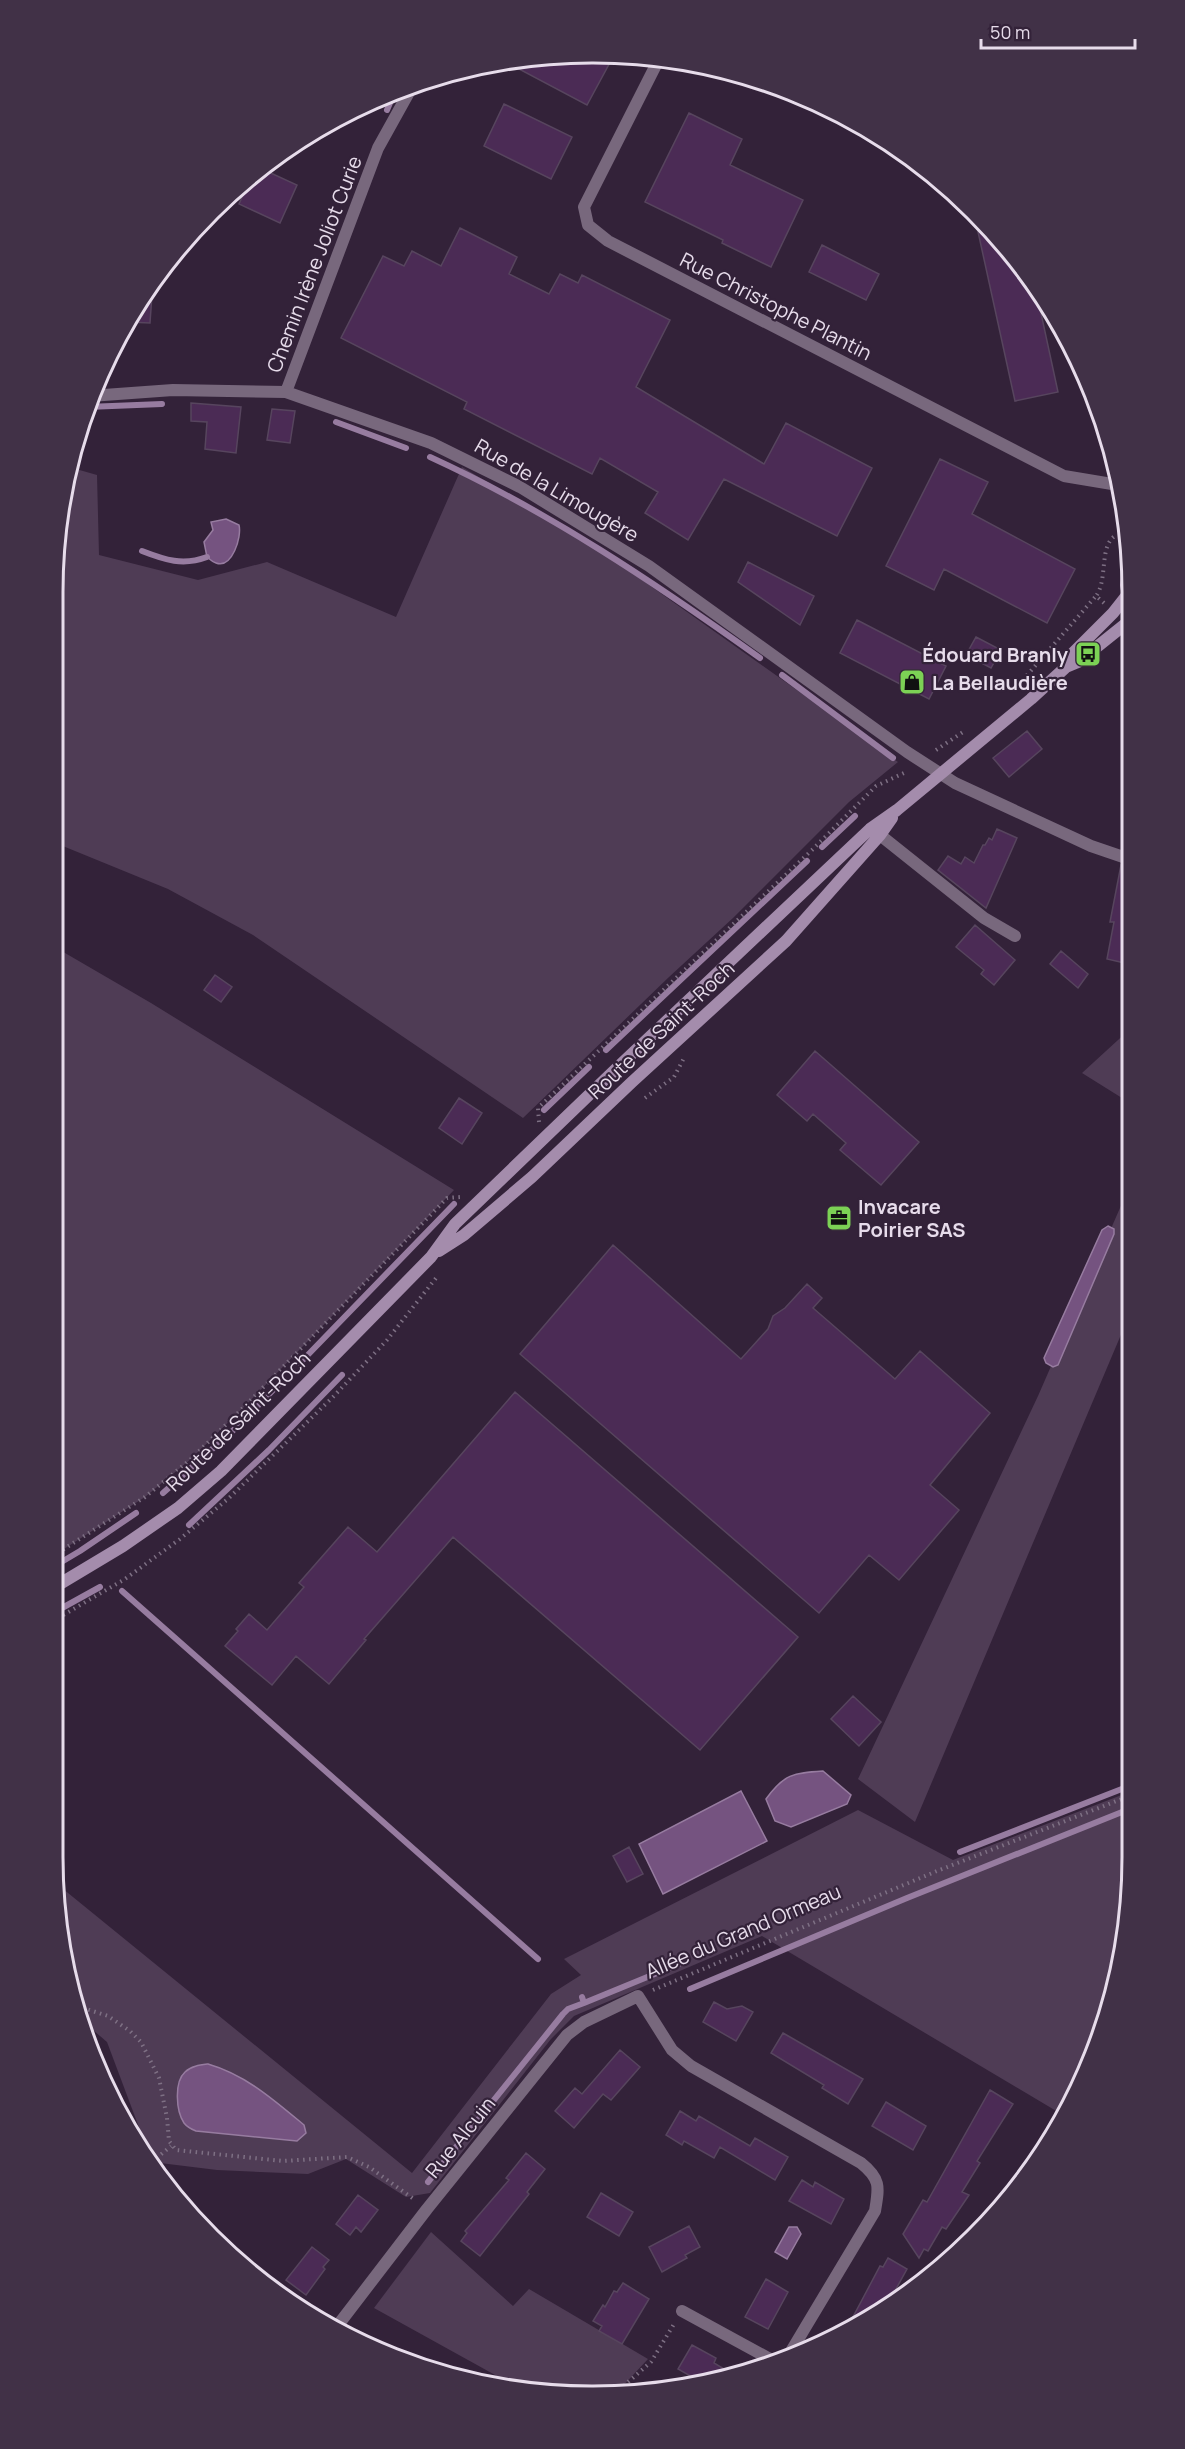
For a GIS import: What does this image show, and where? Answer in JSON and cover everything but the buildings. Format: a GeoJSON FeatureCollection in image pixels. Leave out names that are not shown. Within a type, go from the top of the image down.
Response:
{"type":"FeatureCollection","features":[{"type":"Feature","properties":{"kind":"street","name":"Rue Christophe Plantin"},"geometry":{"type":"LineString","coordinates":[[655,67],[584,207],[588,225],[608,242],[1064,476],[1111,484]]}},
{"type":"Feature","properties":{"kind":"street","name":"Chemin Irène Joliot Curie"},"geometry":{"type":"LineString","coordinates":[[286,392],[378,148],[407,97]]}},
{"type":"Feature","properties":{"kind":"street","name":"Rue de la Limougère"},"geometry":{"type":"LineString","coordinates":[[101,395],[173,390],[286,392],[431,443],[520,487],[649,566],[943,776],[968,790],[1091,846],[1122,857]]}},
{"type":"Feature","properties":{"kind":"street","name":"Route de Saint-Roch"},"geometry":{"type":"LineString","coordinates":[[63,1581],[123,1546],[178,1508],[221,1471],[431,1257],[455,1224],[862,836],[943,776],[1066,667],[1073,654],[1122,602]]}},
{"type":"Feature","properties":{"kind":"street","name":"Route de Saint-Roch"},"geometry":{"type":"LineString","coordinates":[[1066,667],[1078,662],[1122,627]]}},
{"type":"Feature","properties":{"kind":"street","name":"Route de Saint-Roch"},"geometry":{"type":"LineString","coordinates":[[431,1257],[464,1235],[532,1177],[786,941],[880,835],[897,810]]}},
{"type":"Feature","properties":{"kind":"street"},"geometry":{"type":"LineString","coordinates":[[880,835],[984,918],[1015,936]]}},
{"type":"Feature","properties":{"kind":"street","name":"Rue Alcuin"},"geometry":{"type":"LineString","coordinates":[[341,2322],[427,2209],[567,2035],[585,2022],[638,1996]]}},
{"type":"Feature","properties":{"kind":"street","name":"Allée du Grand Ormeau"},"geometry":{"type":"LineString","coordinates":[[638,1996],[672,2050],[691,2066],[861,2163],[874,2174],[879,2190],[875,2211],[794,2346]]}},
{"type":"Feature","properties":{"kind":"street"},"geometry":{"type":"LineString","coordinates":[[682,2311],[766,2357]]}},
{"type":"Feature","properties":{"kind":"path"},"geometry":{"type":"LineString","coordinates":[[1011,693],[1101,589],[1106,551],[1110,539],[1118,535]]}},
{"type":"Feature","properties":{"kind":"path"},"geometry":{"type":"LineString","coordinates":[[1096,596],[1107,606]]}},
{"type":"Feature","properties":{"kind":"path"},"geometry":{"type":"LineString","coordinates":[[936,750],[966,730]]}},
{"type":"Feature","properties":{"kind":"path"},"geometry":{"type":"LineString","coordinates":[[540,1129],[538,1108],[812,850],[876,786],[904,773]]}},
{"type":"Feature","properties":{"kind":"path"},"geometry":{"type":"LineString","coordinates":[[645,1098],[667,1084]]}},
{"type":"Feature","properties":{"kind":"path"},"geometry":{"type":"LineString","coordinates":[[63,1549],[145,1497],[191,1459],[447,1198],[464,1196]]}},
{"type":"Feature","properties":{"kind":"path"},"geometry":{"type":"LineString","coordinates":[[63,1615],[125,1579],[180,1539],[229,1498],[334,1396],[387,1340],[437,1277]]}},
{"type":"Feature","properties":{"kind":"path","name":"Allée du Grand Ormeau"},"geometry":{"type":"LineString","coordinates":[[638,1996],[937,1871],[1122,1799]]}},
{"type":"Feature","properties":{"kind":"path"},"geometry":{"type":"LineString","coordinates":[[85,2009],[108,2016],[130,2031],[141,2042],[159,2078],[171,2146]]}},
{"type":"Feature","properties":{"kind":"path"},"geometry":{"type":"LineString","coordinates":[[171,2146],[183,2152],[283,2161],[347,2157],[369,2167],[427,2209]]}},
{"type":"Feature","properties":{"kind":"path"},"geometry":{"type":"LineString","coordinates":[[157,2158],[171,2146]]}},
{"type":"Feature","properties":{"kind":"path"},"geometry":{"type":"LineString","coordinates":[[625,2385],[651,2362],[682,2311]]}},
{"type":"Feature","properties":{"kind":"shaded area"},"geometry":{"type":"Polygon","coordinates":[[[462,467],[593,545],[898,762],[849,802],[733,918],[523,1118],[253,935],[168,889],[63,846],[64,558],[78,469],[97,475],[99,555],[198,580],[267,562],[396,617],[462,467]]]}},
{"type":"Feature","properties":{"kind":"shaded area"},"geometry":{"type":"Polygon","coordinates":[[[226,519],[239,525],[240,530],[235,551],[222,564],[207,557],[204,542],[213,530],[211,522],[226,519]]]}},
{"type":"Feature","properties":{"kind":"shaded area"},"geometry":{"type":"Polygon","coordinates":[[[63,952],[151,1003],[454,1190],[246,1405],[191,1459],[145,1497],[63,1550],[63,952]]]}},
{"type":"Feature","properties":{"kind":"shaded area"},"geometry":{"type":"Polygon","coordinates":[[[1122,1036],[1122,1098],[1082,1073],[1122,1036]]]}},
{"type":"Feature","properties":{"kind":"shaded area"},"geometry":{"type":"Polygon","coordinates":[[[1122,1203],[1122,1332],[915,1822],[858,1779],[1038,1396],[1122,1203]]]}},
{"type":"Feature","properties":{"kind":"shaded area"},"geometry":{"type":"Polygon","coordinates":[[[1108,1226],[1114,1229],[1114,1234],[1058,1365],[1053,1367],[1046,1363],[1044,1358],[1102,1230],[1108,1226]]]}},
{"type":"Feature","properties":{"kind":"shaded area"},"geometry":{"type":"Polygon","coordinates":[[[823,1771],[851,1795],[847,1804],[791,1827],[775,1821],[766,1799],[778,1784],[790,1776],[823,1771]]]}},
{"type":"Feature","properties":{"kind":"shaded area"},"geometry":{"type":"Polygon","coordinates":[[[741,1791],[767,1841],[663,1894],[639,1844],[741,1791]]]}},
{"type":"Feature","properties":{"kind":"shaded area"},"geometry":{"type":"Polygon","coordinates":[[[1122,1795],[1121,1891],[1112,1960],[1094,2027],[1082,2059],[1056,2111],[762,1936],[574,2016],[551,2039],[430,2193],[406,2197],[346,2159],[308,2174],[217,2170],[161,2163],[141,2133],[107,2042],[91,2027],[73,1960],[64,1891],[412,2173],[551,1994],[581,1975],[564,1959],[858,1810],[953,1860],[1122,1795]]]}},
{"type":"Feature","properties":{"kind":"shaded area"},"geometry":{"type":"Polygon","coordinates":[[[208,2064],[235,2075],[259,2089],[304,2125],[306,2133],[297,2141],[196,2131],[188,2127],[179,2111],[177,2097],[179,2082],[187,2070],[208,2064]]]}},
{"type":"Feature","properties":{"kind":"shaded area"},"geometry":{"type":"Polygon","coordinates":[[[789,2227],[797,2227],[801,2234],[787,2259],[775,2252],[789,2227]]]}},
{"type":"Feature","properties":{"kind":"shaded area"},"geometry":{"type":"Polygon","coordinates":[[[431,2232],[513,2306],[529,2289],[648,2359],[624,2385],[558,2385],[500,2378],[374,2308],[431,2232]]]}},
{"type":"Feature","properties":{"kind":"waterway"},"geometry":{"type":"LineString","coordinates":[[387,110],[390,103]]}},
{"type":"Feature","properties":{"kind":"waterway"},"geometry":{"type":"LineString","coordinates":[[97,407],[162,404]]}},
{"type":"Feature","properties":{"kind":"waterway"},"geometry":{"type":"LineString","coordinates":[[336,422],[406,448]]}},
{"type":"Feature","properties":{"kind":"waterway"},"geometry":{"type":"LineString","coordinates":[[430,457],[474,478],[559,525],[641,576],[760,658]]}},
{"type":"Feature","properties":{"kind":"waterway"},"geometry":{"type":"LineString","coordinates":[[142,551],[174,561],[190,561],[207,557]]}},
{"type":"Feature","properties":{"kind":"waterway"},"geometry":{"type":"LineString","coordinates":[[782,675],[893,758]]}},
{"type":"Feature","properties":{"kind":"waterway"},"geometry":{"type":"LineString","coordinates":[[822,847],[855,816]]}},
{"type":"Feature","properties":{"kind":"waterway"},"geometry":{"type":"LineString","coordinates":[[606,1050],[807,861]]}},
{"type":"Feature","properties":{"kind":"waterway"},"geometry":{"type":"LineString","coordinates":[[544,1110],[589,1067]]}},
{"type":"Feature","properties":{"kind":"waterway"},"geometry":{"type":"LineString","coordinates":[[300,1363],[454,1204]]}},
{"type":"Feature","properties":{"kind":"waterway"},"geometry":{"type":"LineString","coordinates":[[189,1525],[269,1450],[342,1375]]}},
{"type":"Feature","properties":{"kind":"waterway"},"geometry":{"type":"LineString","coordinates":[[163,1493],[238,1426],[279,1384]]}},
{"type":"Feature","properties":{"kind":"waterway"},"geometry":{"type":"LineString","coordinates":[[63,1561],[136,1513]]}},
{"type":"Feature","properties":{"kind":"waterway"},"geometry":{"type":"LineString","coordinates":[[63,1607],[100,1587]]}},
{"type":"Feature","properties":{"kind":"waterway"},"geometry":{"type":"LineString","coordinates":[[122,1591],[538,1959]]}},
{"type":"Feature","properties":{"kind":"waterway"},"geometry":{"type":"LineString","coordinates":[[960,1852],[1122,1789]]}},
{"type":"Feature","properties":{"kind":"waterway"},"geometry":{"type":"LineString","coordinates":[[690,1989],[907,1898],[1122,1812]]}},
{"type":"Feature","properties":{"kind":"waterway"},"geometry":{"type":"LineString","coordinates":[[582,1997],[584,2003],[679,1964]]}},
{"type":"Feature","properties":{"kind":"waterway"},"geometry":{"type":"LineString","coordinates":[[428,2182],[563,2014],[568,2009],[584,2003]]}},
{"type":"Feature","properties":{"kind":"place","name":"Édouard Branly"},"geometry":{"type":"Point","coordinates":[1088,654]}},
{"type":"Feature","properties":{"kind":"place","name":"La Bellaudière"},"geometry":{"type":"Point","coordinates":[912,682]}},
{"type":"Feature","properties":{"kind":"place","name":"Invacare Poirier SAS"},"geometry":{"type":"Point","coordinates":[839,1218]}}]}
